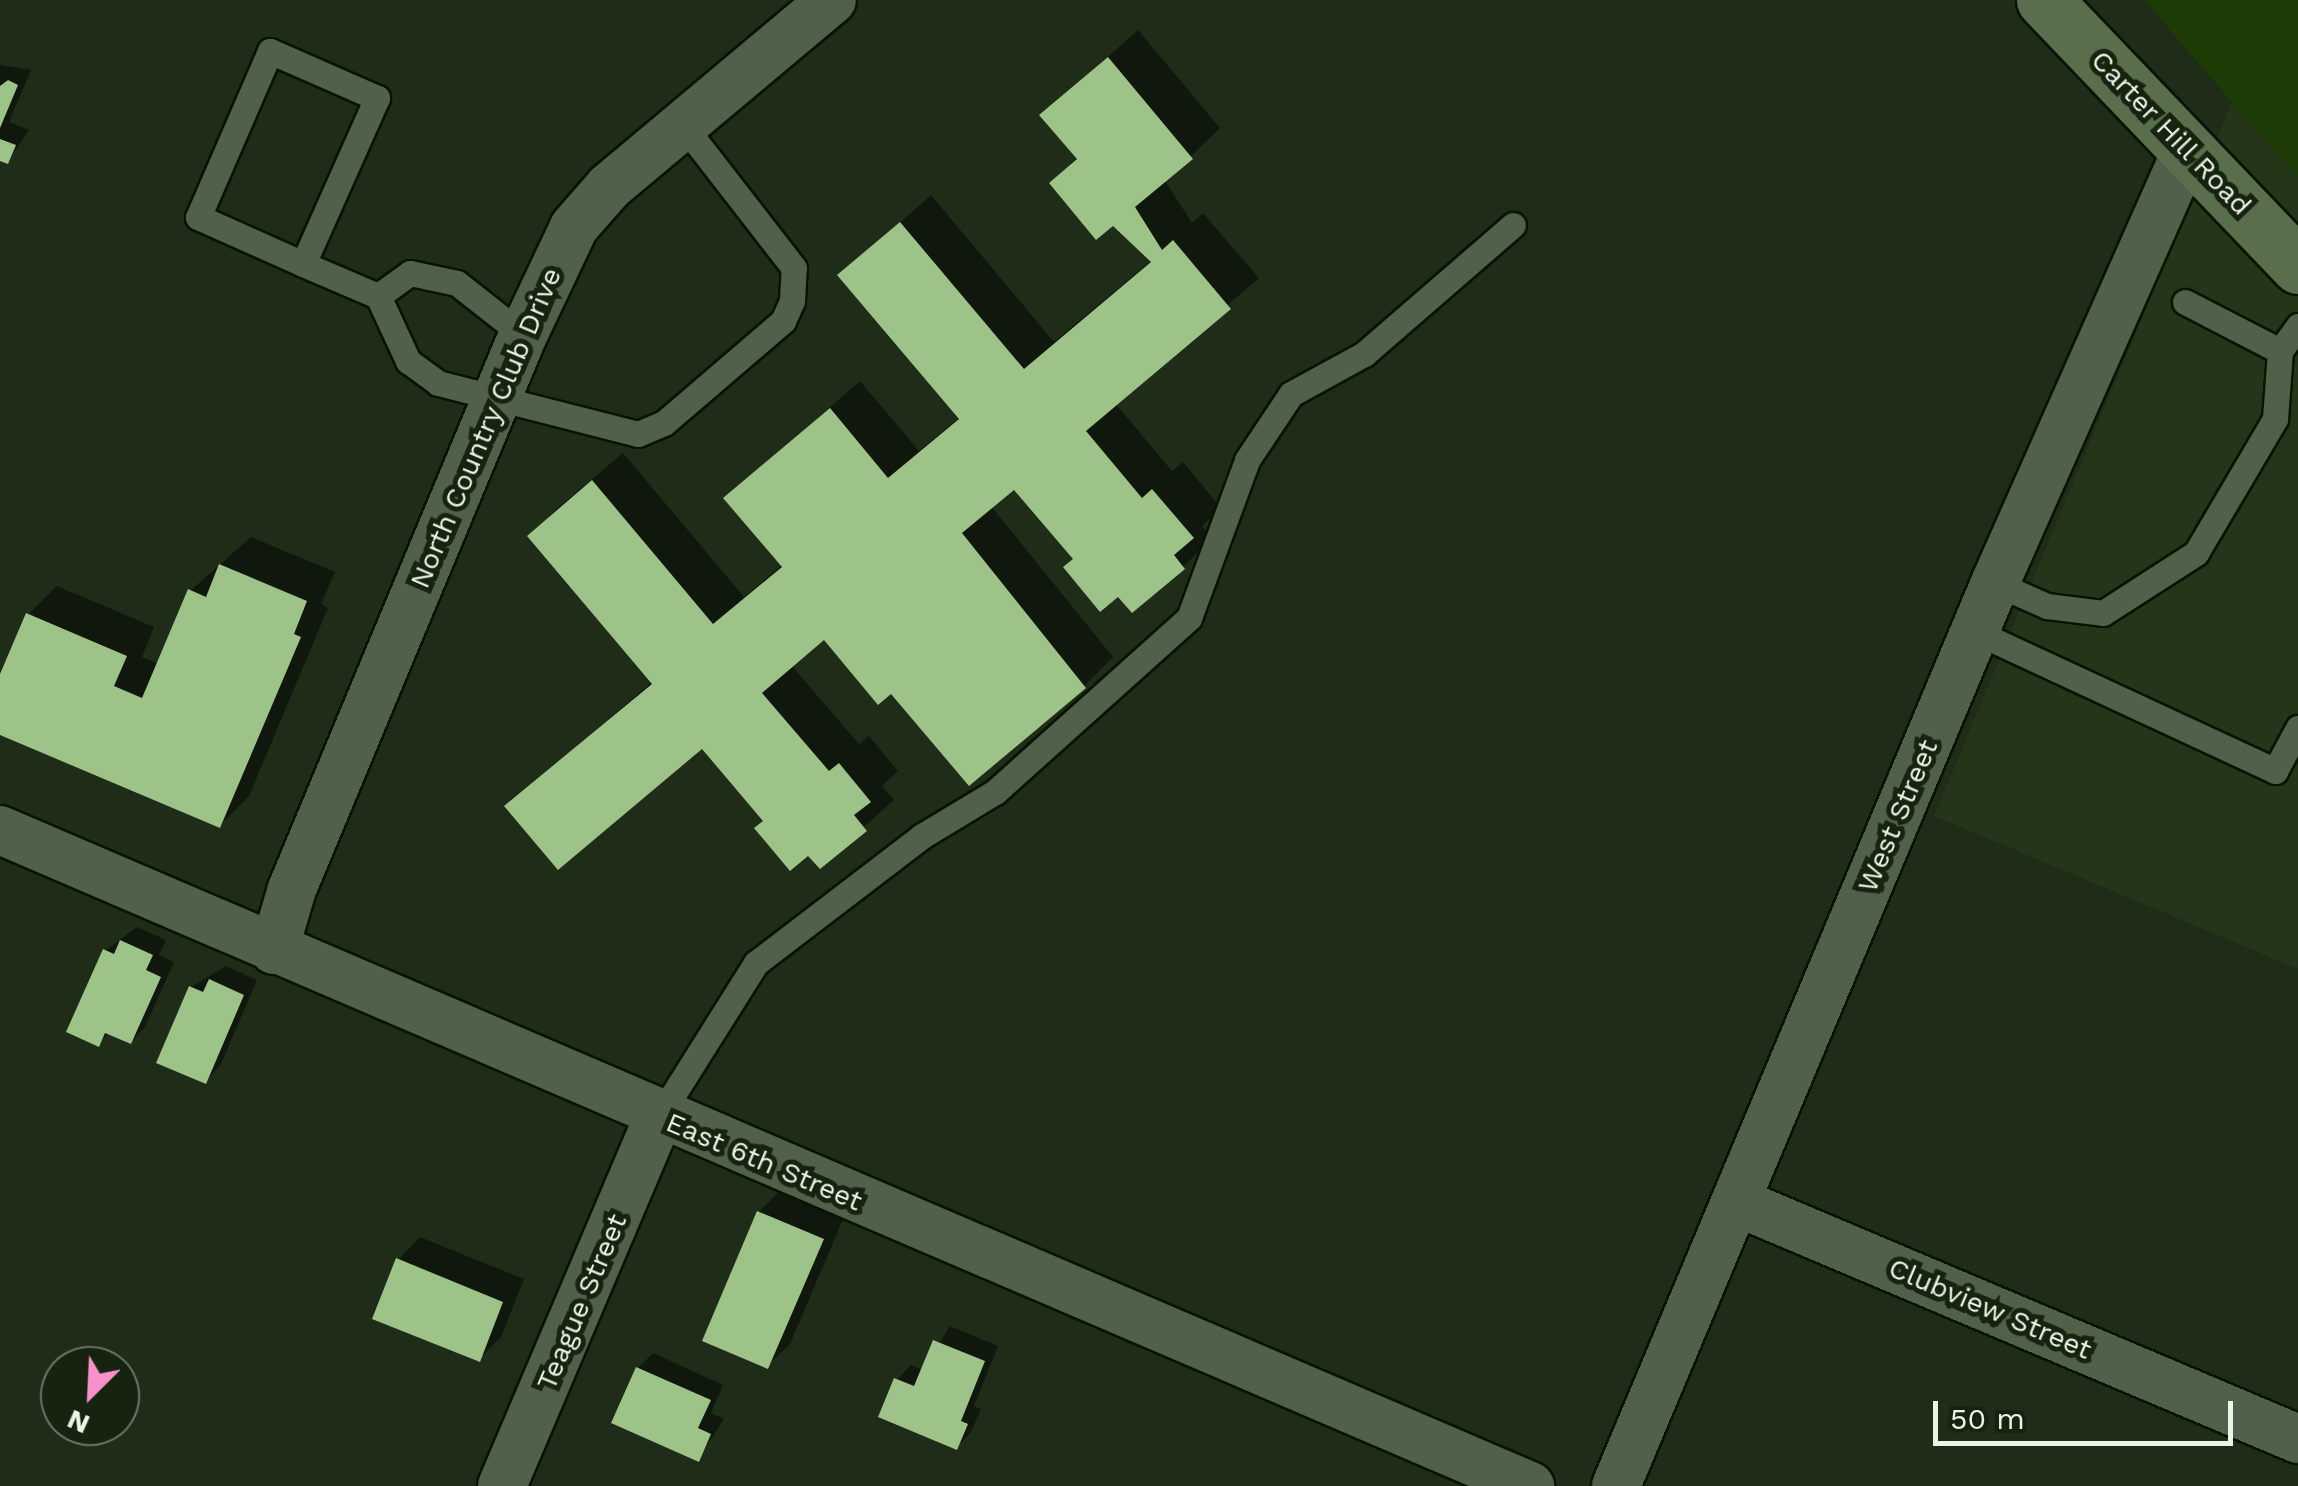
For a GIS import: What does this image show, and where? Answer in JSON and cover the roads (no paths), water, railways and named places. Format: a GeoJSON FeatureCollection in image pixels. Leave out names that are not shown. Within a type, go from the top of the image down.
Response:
{"type":"FeatureCollection","features":[{"type":"Feature","properties":{"kind":"main road","name":"Carter Hill Road"},"geometry":{"type":"LineString","coordinates":[[2044,0],[2298,266]]}},
{"type":"Feature","properties":{"kind":"street","name":"North Country Club Drive"},"geometry":{"type":"LineString","coordinates":[[274,950],[292,889],[522,335],[582,214],[832,0]]}},
{"type":"Feature","properties":{"kind":"street","name":"West Street"},"geometry":{"type":"LineString","coordinates":[[1616,1486],[1995,584],[2187,150]]}},
{"type":"Feature","properties":{"kind":"street","name":"East 6th Street"},"geometry":{"type":"LineString","coordinates":[[0,830],[659,1117],[1530,1486]]}},
{"type":"Feature","properties":{"kind":"street","name":"Teague Street"},"geometry":{"type":"LineString","coordinates":[[502,1486],[659,1117]]}},
{"type":"Feature","properties":{"kind":"street","name":"Clubview Street"},"geometry":{"type":"LineString","coordinates":[[1736,1202],[2298,1440]]}},
{"type":"Feature","properties":{"kind":"lane"},"geometry":{"type":"LineString","coordinates":[[303,264],[377,98],[270,51],[198,217],[303,264],[378,296],[408,361],[438,384],[638,434],[664,423],[783,321],[792,301],[794,268],[683,125]]}},
{"type":"Feature","properties":{"kind":"lane"},"geometry":{"type":"LineString","coordinates":[[659,1117],[756,963],[922,836],[995,792],[1188,618],[1247,460],[1290,394],[1364,354],[1514,226]]}},
{"type":"Feature","properties":{"kind":"lane"},"geometry":{"type":"LineString","coordinates":[[378,296],[410,273],[458,283],[522,335]]}},
{"type":"Feature","properties":{"kind":"lane"},"geometry":{"type":"LineString","coordinates":[[2185,302],[2280,351]]}},
{"type":"Feature","properties":{"kind":"lane"},"geometry":{"type":"LineString","coordinates":[[1995,584],[2047,606],[2103,613],[2196,552],[2286,424],[2280,351],[2298,326]]}},
{"type":"Feature","properties":{"kind":"lane"},"geometry":{"type":"LineString","coordinates":[[1976,632],[2274,771],[2298,728]]}}]}
